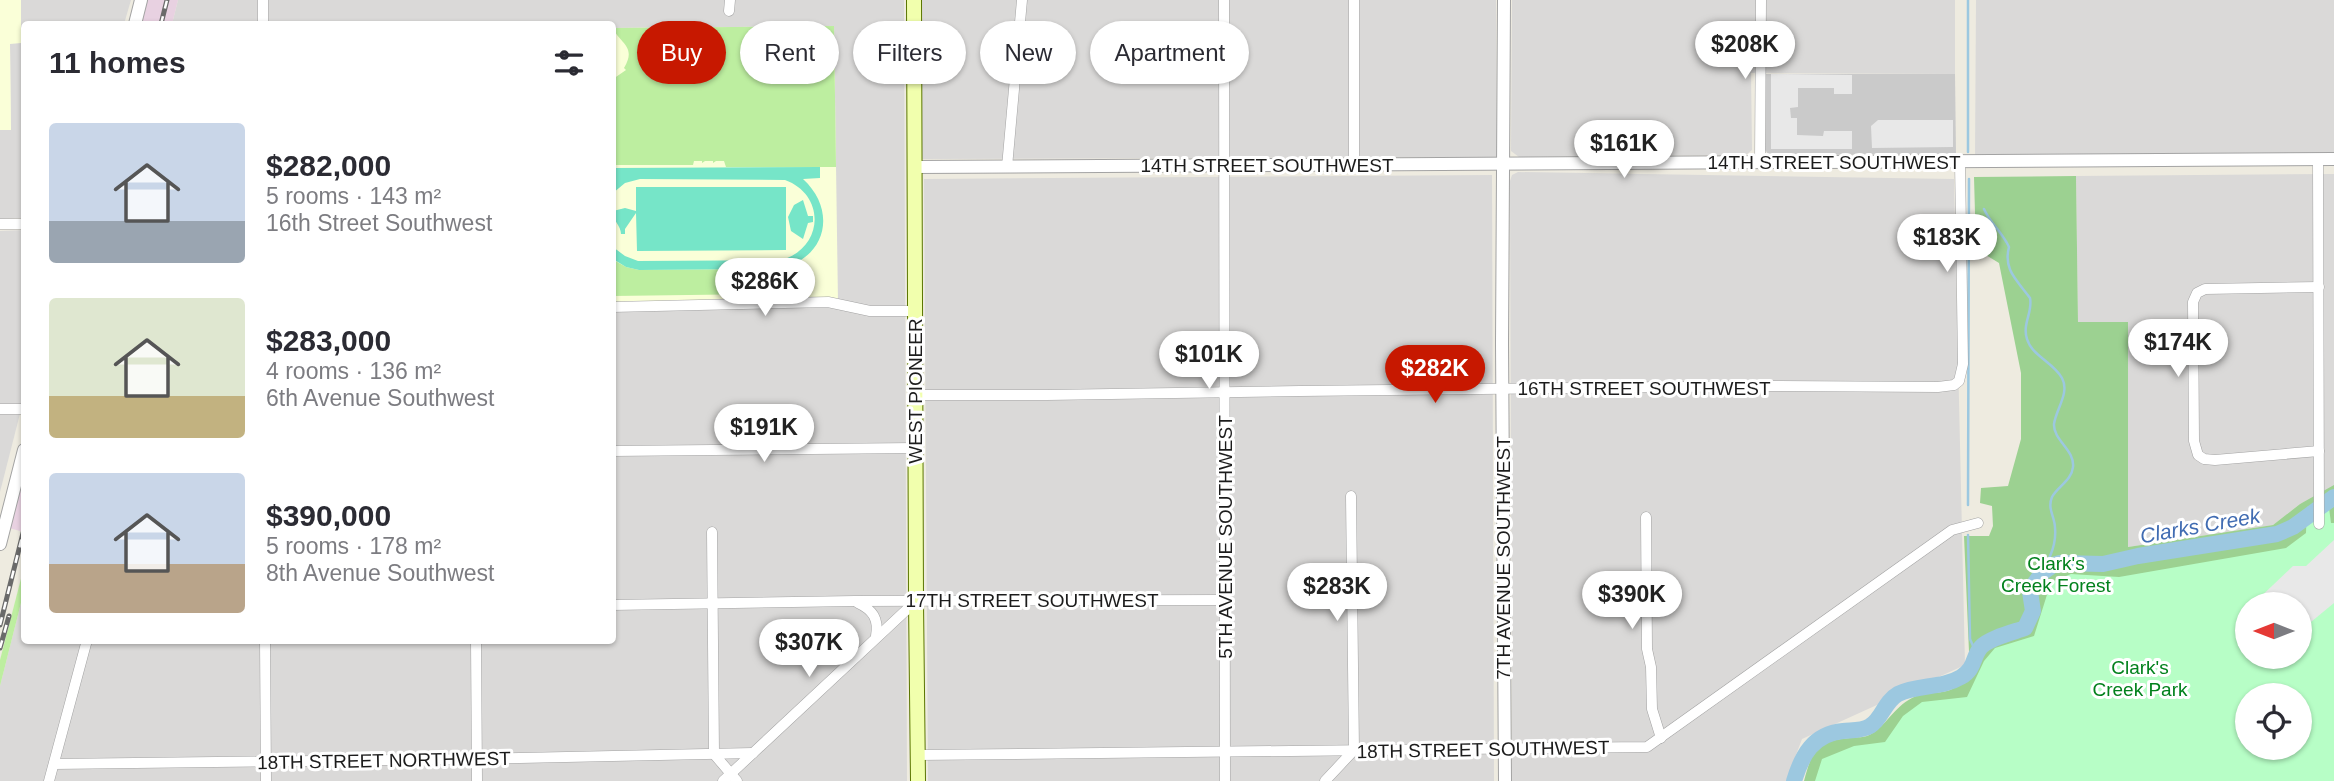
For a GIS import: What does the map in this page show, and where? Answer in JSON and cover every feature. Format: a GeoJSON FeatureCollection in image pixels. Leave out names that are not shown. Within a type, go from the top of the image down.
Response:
{"type":"FeatureCollection","features":[{"type":"Feature","properties":{"kind":"main road","name":"WEST PIONEER"},"geometry":{"type":"LineString","coordinates":[[914,0],[918,781]]}},
{"type":"Feature","properties":{"kind":"street"},"geometry":{"type":"LineString","coordinates":[[136,21],[141,0]]}},
{"type":"Feature","properties":{"kind":"street"},"geometry":{"type":"LineString","coordinates":[[263,0],[263,21]]}},
{"type":"Feature","properties":{"kind":"street"},"geometry":{"type":"LineString","coordinates":[[1007,167],[1022,0]]}},
{"type":"Feature","properties":{"kind":"street","name":"5TH AVENUE SOUTHWEST"},"geometry":{"type":"LineString","coordinates":[[1224,0],[1225,781]]}},
{"type":"Feature","properties":{"kind":"street"},"geometry":{"type":"LineString","coordinates":[[1354,0],[1354,165]]}},
{"type":"Feature","properties":{"kind":"street","name":"7TH AVENUE SOUTHWEST"},"geometry":{"type":"LineString","coordinates":[[1504,0],[1505,781]]}},
{"type":"Feature","properties":{"kind":"street"},"geometry":{"type":"LineString","coordinates":[[1760,162],[1761,0]]}},
{"type":"Feature","properties":{"kind":"street"},"geometry":{"type":"LineString","coordinates":[[2318,159],[2319,524]]}},
{"type":"Feature","properties":{"kind":"street","name":"14TH STREET SOUTHWEST"},"geometry":{"type":"LineString","coordinates":[[914,167],[2334,159]]}},
{"type":"Feature","properties":{"kind":"street","name":"16TH STREET SOUTHWEST"},"geometry":{"type":"LineString","coordinates":[[915,395],[1954,385],[1959,381],[1963,363],[1960,162]]}},
{"type":"Feature","properties":{"kind":"street"},"geometry":{"type":"LineString","coordinates":[[0,224],[21,224]]}},
{"type":"Feature","properties":{"kind":"street"},"geometry":{"type":"LineString","coordinates":[[2319,287],[2209,289],[2202,290],[2193,302],[2194,441],[2200,458],[2216,460],[2319,451]]}},
{"type":"Feature","properties":{"kind":"street"},"geometry":{"type":"LineString","coordinates":[[616,307],[828,302],[872,311],[916,311]]}},
{"type":"Feature","properties":{"kind":"street"},"geometry":{"type":"LineString","coordinates":[[0,409],[21,409]]}},
{"type":"Feature","properties":{"kind":"street"},"geometry":{"type":"LineString","coordinates":[[616,451],[915,448]]}},
{"type":"Feature","properties":{"kind":"street"},"geometry":{"type":"LineString","coordinates":[[0,544],[2,527],[21,460]]}},
{"type":"Feature","properties":{"kind":"street"},"geometry":{"type":"LineString","coordinates":[[1325,781],[1354,750],[1350,496]]}},
{"type":"Feature","properties":{"kind":"street"},"geometry":{"type":"LineString","coordinates":[[1646,517],[1647,649],[1651,667],[1652,709],[1661,738]]}},
{"type":"Feature","properties":{"kind":"street","name":"18TH STREET SOUTHWEST"},"geometry":{"type":"LineString","coordinates":[[918,755],[1647,747],[1952,530],[1978,523]]}},
{"type":"Feature","properties":{"kind":"street"},"geometry":{"type":"LineString","coordinates":[[712,532],[714,754],[731,779],[752,753],[916,601]]}},
{"type":"Feature","properties":{"kind":"street","name":"17TH STREET SOUTHWEST"},"geometry":{"type":"LineString","coordinates":[[616,605],[1225,600]]}},
{"type":"Feature","properties":{"kind":"street"},"geometry":{"type":"LineString","coordinates":[[855,601],[874,614],[877,623],[876,636]]}},
{"type":"Feature","properties":{"kind":"street"},"geometry":{"type":"LineString","coordinates":[[49,781],[86,644]]}},
{"type":"Feature","properties":{"kind":"street"},"geometry":{"type":"LineString","coordinates":[[264,644],[266,781]]}},
{"type":"Feature","properties":{"kind":"street"},"geometry":{"type":"LineString","coordinates":[[476,644],[477,781]]}},
{"type":"Feature","properties":{"kind":"street","name":"18TH STREET NORTHWEST"},"geometry":{"type":"LineString","coordinates":[[54,764],[752,753]]}},
{"type":"Feature","properties":{"kind":"shaded area"},"geometry":{"type":"Polygon","coordinates":[[[0,0],[21,0],[21,43],[10,44],[11,130],[0,130],[0,0]]]}},
{"type":"Feature","properties":{"kind":"shaded area"},"geometry":{"type":"Polygon","coordinates":[[[21,0],[131,0],[125,21],[21,21],[21,0]]]}},
{"type":"Feature","properties":{"kind":"shaded area"},"geometry":{"type":"Polygon","coordinates":[[[141,0],[178,0],[173,21],[136,21],[141,0]]]}},
{"type":"Feature","properties":{"kind":"shaded area"},"geometry":{"type":"Polygon","coordinates":[[[178,0],[904,0],[904,21],[853,21],[853,84],[904,84],[907,781],[0,781],[0,686],[21,603],[21,644],[616,644],[616,21],[173,21],[178,0]]]}},
{"type":"Feature","properties":{"kind":"shaded area"},"geometry":{"type":"Polygon","coordinates":[[[920,0],[1496,0],[1497,157],[921,159],[921,84],[966,84],[966,21],[920,21],[920,0]]]}},
{"type":"Feature","properties":{"kind":"shaded area"},"geometry":{"type":"Polygon","coordinates":[[[1512,0],[1955,0],[1955,74],[1751,73],[1752,150],[1746,155],[1519,157],[1511,151],[1512,0]]]}},
{"type":"Feature","properties":{"kind":"shaded area"},"geometry":{"type":"Polygon","coordinates":[[[1976,0],[2334,0],[2334,155],[1975,157],[1976,0]]]}},
{"type":"Feature","properties":{"kind":"shaded area"},"geometry":{"type":"Polygon","coordinates":[[[726,27],[740,27],[740,84],[835,84],[838,303],[616,307],[616,28],[637,28],[637,84],[726,84],[726,27]]]}},
{"type":"Feature","properties":{"kind":"shaded area"},"geometry":{"type":"Polygon","coordinates":[[[10,43],[21,43],[21,218],[0,219],[0,130],[11,129],[10,43]]]}},
{"type":"Feature","properties":{"kind":"shaded area"},"geometry":{"type":"Polygon","coordinates":[[[1766,74],[1955,74],[1956,154],[1769,155],[1765,150],[1766,74]]]}},
{"type":"Feature","properties":{"kind":"shaded area"},"geometry":{"type":"Polygon","coordinates":[[[1771,74],[1852,75],[1852,94],[1834,94],[1834,88],[1798,88],[1798,107],[1790,108],[1791,118],[1797,118],[1797,135],[1823,136],[1824,131],[1852,131],[1852,149],[1771,149],[1771,74]]]}},
{"type":"Feature","properties":{"kind":"shaded area"},"geometry":{"type":"Polygon","coordinates":[[[1878,120],[1953,120],[1953,147],[1872,148],[1871,126],[1878,120]]]}},
{"type":"Feature","properties":{"kind":"shaded area"},"geometry":{"type":"Polygon","coordinates":[[[1518,172],[1954,179],[1965,665],[1802,739],[1786,781],[1512,781],[1510,181],[1512,175],[1518,172]]]}},
{"type":"Feature","properties":{"kind":"shaded area"},"geometry":{"type":"Polygon","coordinates":[[[2334,174],[2334,488],[2300,504],[2273,525],[2128,547],[2128,322],[2078,322],[2076,176],[2334,174]]]}},
{"type":"Feature","properties":{"kind":"shaded area"},"geometry":{"type":"Polygon","coordinates":[[[1492,175],[1494,781],[928,781],[924,179],[1492,175]]]}},
{"type":"Feature","properties":{"kind":"shaded area"},"geometry":{"type":"Polygon","coordinates":[[[21,230],[21,410],[0,492],[0,231],[21,230]]]}},
{"type":"Feature","properties":{"kind":"shaded area"},"geometry":{"type":"Polygon","coordinates":[[[21,462],[21,531],[5,527],[21,462]]]}},
{"type":"Feature","properties":{"kind":"shaded area"},"geometry":{"type":"Polygon","coordinates":[[[2334,540],[2334,603],[2312,621],[2312,592],[2266,592],[2293,566],[2306,566],[2334,540]]]}},
{"type":"Feature","properties":{"kind":"green space"},"geometry":{"type":"Polygon","coordinates":[[[726,27],[740,27],[740,84],[835,84],[836,167],[726,167],[724,161],[694,161],[693,165],[616,165],[616,77],[626,70],[624,68],[629,55],[616,33],[616,28],[637,28],[637,84],[726,84],[726,27]]]}},
{"type":"Feature","properties":{"kind":"green space"},"geometry":{"type":"Polygon","coordinates":[[[820,167],[820,178],[803,179],[814,192],[821,207],[821,235],[815,247],[804,258],[773,269],[639,270],[626,267],[616,261],[616,249],[638,261],[782,260],[806,244],[815,221],[808,197],[785,180],[640,179],[625,183],[616,190],[616,168],[820,167]]]}},
{"type":"Feature","properties":{"kind":"green space","name":"Clark's Creek Forest"},"geometry":{"type":"Polygon","coordinates":[[[2076,176],[2078,322],[2128,322],[2128,547],[2273,525],[2300,504],[2334,485],[2334,540],[2263,592],[2235,592],[2235,609],[2102,660],[2235,657],[2235,669],[2304,669],[2307,683],[2235,683],[2235,760],[2312,760],[2312,700],[2334,781],[1804,781],[1813,755],[1823,745],[1839,739],[1869,735],[1912,698],[1947,691],[1970,675],[1964,536],[1989,536],[1993,526],[1992,506],[1980,503],[1981,488],[2008,486],[2021,439],[2021,373],[1999,263],[1976,249],[1974,177],[2076,176]]]}},
{"type":"Feature","properties":{"kind":"green space"},"geometry":{"type":"Polygon","coordinates":[[[636,187],[786,187],[786,250],[637,251],[636,213],[625,229],[625,234],[621,234],[616,221],[616,210],[625,208],[636,211],[636,187]]]}},
{"type":"Feature","properties":{"kind":"green space"},"geometry":{"type":"Polygon","coordinates":[[[803,200],[808,216],[813,216],[813,222],[808,223],[803,239],[791,231],[788,217],[794,205],[803,200]]]}},
{"type":"Feature","properties":{"kind":"green space"},"geometry":{"type":"Polygon","coordinates":[[[616,261],[639,270],[765,269],[765,294],[616,296],[616,261]]]}},
{"type":"Feature","properties":{"kind":"green space","name":"Clark's Creek Park"},"geometry":{"type":"Polygon","coordinates":[[[2328,500],[2331,523],[2334,523],[2334,781],[1815,781],[1822,759],[1854,746],[1885,742],[1903,716],[1922,702],[1967,697],[1984,661],[1995,648],[2034,636],[2051,582],[2071,574],[2119,577],[2286,548],[2306,533],[2307,507],[2328,500]]]}},
{"type":"Feature","properties":{"kind":"green space"},"geometry":{"type":"Polygon","coordinates":[[[21,579],[21,603],[0,686],[0,660],[21,579]]]}},
{"type":"Feature","properties":{"kind":"waterway"},"geometry":{"type":"LineString","coordinates":[[1968,0],[1968,152]]}},
{"type":"Feature","properties":{"kind":"waterway"},"geometry":{"type":"LineString","coordinates":[[1968,505],[1969,179]]}},
{"type":"Feature","properties":{"kind":"waterway"},"geometry":{"type":"LineString","coordinates":[[1984,209],[2009,247],[2008,262],[2012,274],[2030,298],[2027,339],[2038,355],[2058,372],[2064,384],[2064,395],[2054,424],[2057,435],[2071,455],[2073,467],[2070,476],[2052,497],[2050,505],[2055,524],[2054,543],[2047,563],[2035,582]]}},
{"type":"Feature","properties":{"kind":"waterway","name":"Clarks Creek"},"geometry":{"type":"LineString","coordinates":[[1794,781],[1805,755],[1816,741],[1833,733],[1870,726],[1889,701],[1898,694],[1961,677],[1972,666],[1978,651],[1985,644],[2025,628],[2033,611],[2030,592],[2032,587],[2042,573],[2053,565],[2103,564],[2277,534],[2293,527],[2334,497]]}},
{"type":"Feature","properties":{"kind":"waterway"},"geometry":{"type":"LineString","coordinates":[[1968,535],[1970,639],[1977,655]]}},
{"type":"Feature","properties":{"kind":"railway"},"geometry":{"type":"LineString","coordinates":[[162,21],[167,0]]}},
{"type":"Feature","properties":{"kind":"railway"},"geometry":{"type":"LineString","coordinates":[[0,625],[21,541]]}},
{"type":"Feature","properties":{"kind":"railway"},"geometry":{"type":"LineString","coordinates":[[0,648],[9,616]]}}]}
